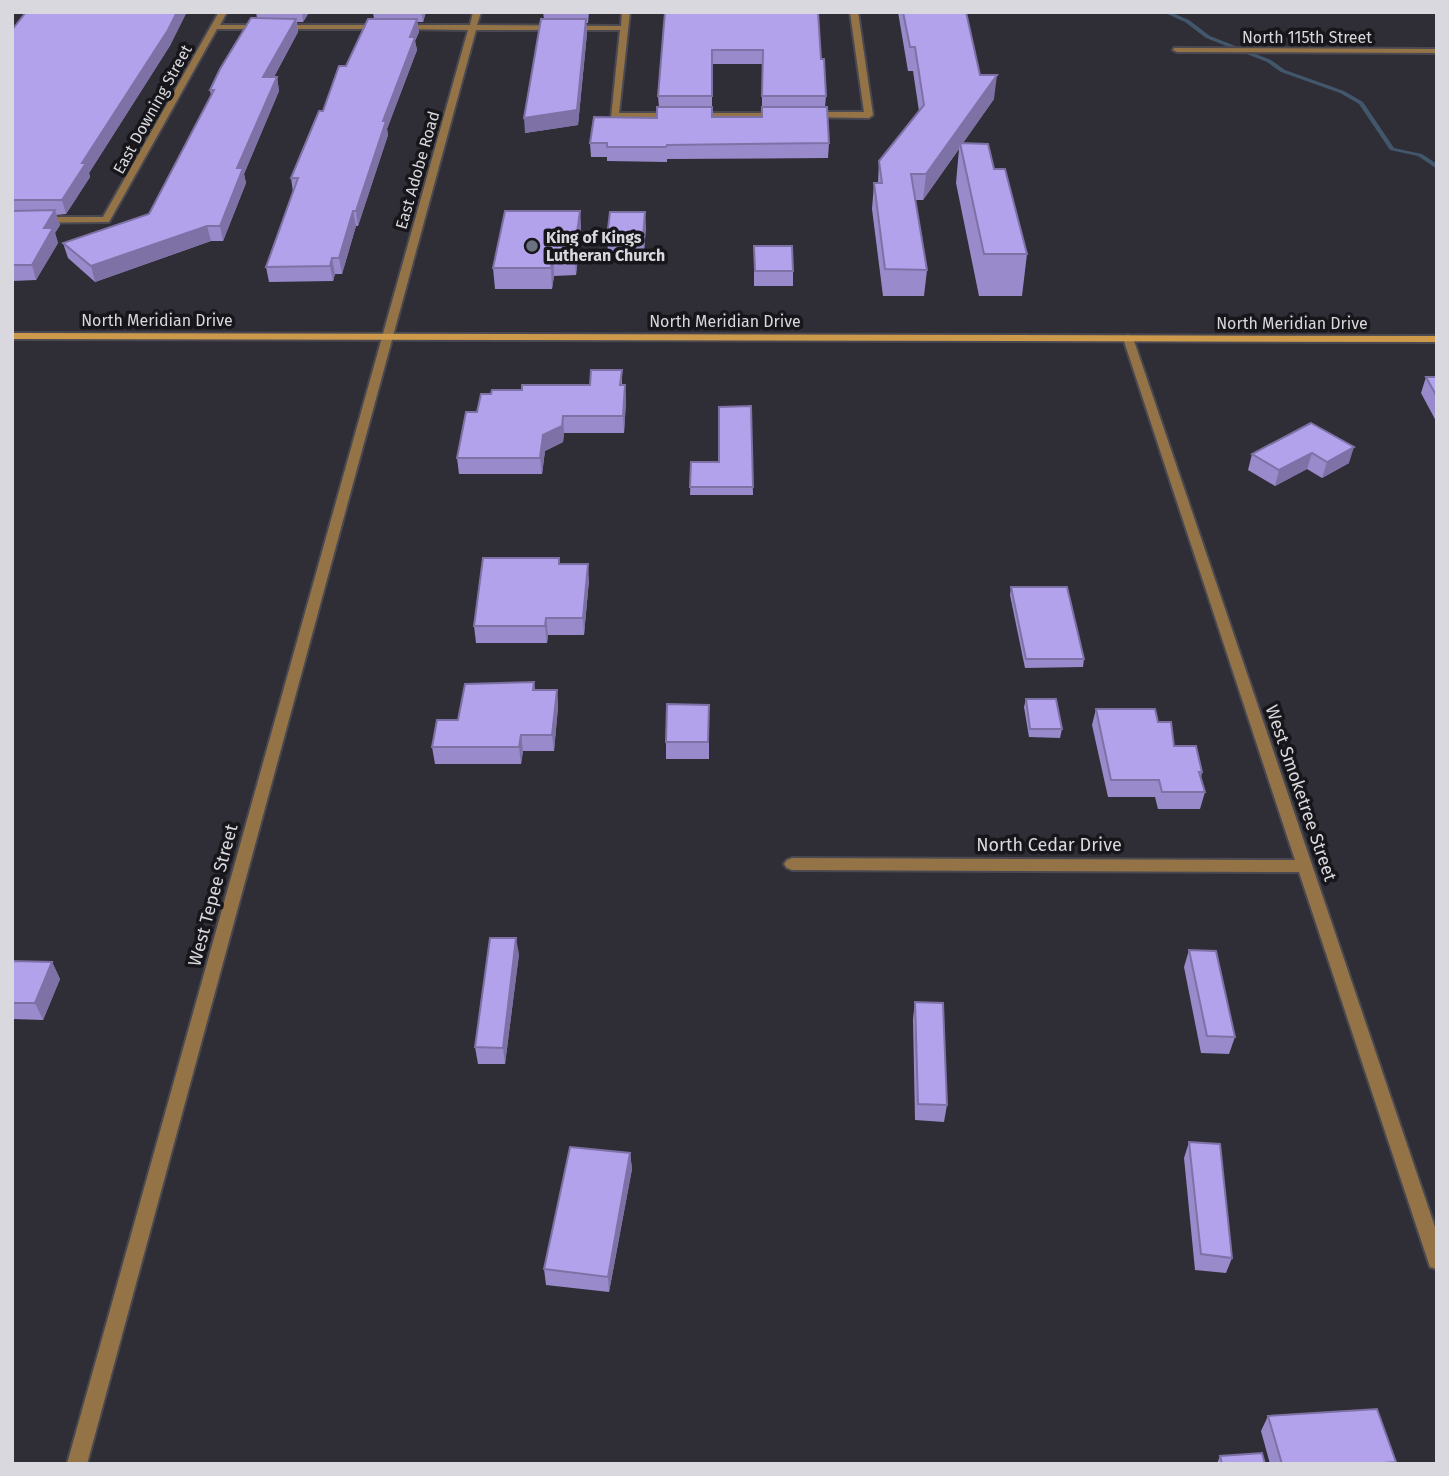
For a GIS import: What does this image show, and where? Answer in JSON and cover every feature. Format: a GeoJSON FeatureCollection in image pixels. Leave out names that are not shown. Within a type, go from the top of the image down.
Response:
{"type":"FeatureCollection","features":[{"type":"Feature","properties":{"kind":"street","name":"East Downing Street"},"geometry":{"type":"LineString","coordinates":[[12,220],[106,220],[223,12]]}},
{"type":"Feature","properties":{"kind":"street","name":"East Adobe Road"},"geometry":{"type":"LineString","coordinates":[[386,335],[477,12]]}},
{"type":"Feature","properties":{"kind":"street"},"geometry":{"type":"LineString","coordinates":[[626,12],[614,116],[788,116]]}},
{"type":"Feature","properties":{"kind":"street"},"geometry":{"type":"LineString","coordinates":[[802,116],[869,116],[855,12]]}},
{"type":"Feature","properties":{"kind":"street"},"geometry":{"type":"LineString","coordinates":[[215,27],[624,28]]}},
{"type":"Feature","properties":{"kind":"street","name":"North 115th Street"},"geometry":{"type":"LineString","coordinates":[[1177,50],[1437,51]]}},
{"type":"Feature","properties":{"kind":"street","name":"West Tepee Street"},"geometry":{"type":"LineString","coordinates":[[77,1464],[386,335]]}},
{"type":"Feature","properties":{"kind":"street","name":"North Meridian Drive"},"geometry":{"type":"LineString","coordinates":[[12,336],[1437,339]]}},
{"type":"Feature","properties":{"kind":"street","name":"West Smoketree Street"},"geometry":{"type":"LineString","coordinates":[[1128,338],[1437,1261]]}},
{"type":"Feature","properties":{"kind":"street","name":"North Cedar Drive"},"geometry":{"type":"LineString","coordinates":[[792,863],[1304,866]]}},
{"type":"Feature","properties":{"kind":"building"},"geometry":{"type":"Polygon","coordinates":[[[26,12],[177,12],[82,163],[86,163],[62,200],[12,200],[12,30],[26,12]]]}},
{"type":"Feature","properties":{"kind":"building"},"geometry":{"type":"Polygon","coordinates":[[[665,12],[818,12],[826,96],[762,96],[763,50],[712,50],[712,96],[658,96],[665,12]]]}},
{"type":"Feature","properties":{"kind":"building"},"geometry":{"type":"Polygon","coordinates":[[[903,12],[966,12],[980,75],[997,75],[926,174],[911,174],[927,270],[885,269],[874,183],[882,183],[879,161],[924,105],[915,47],[910,47],[903,12]]]}},
{"type":"Feature","properties":{"kind":"building"},"geometry":{"type":"Polygon","coordinates":[[[251,18],[296,19],[263,77],[277,77],[237,168],[243,168],[220,226],[207,226],[91,266],[63,243],[149,214],[214,90],[210,90],[220,69],[251,18]]]}},
{"type":"Feature","properties":{"kind":"building"},"geometry":{"type":"Polygon","coordinates":[[[368,19],[417,19],[410,37],[415,37],[383,121],[386,121],[339,258],[332,258],[330,266],[266,267],[298,178],[291,178],[319,111],[323,111],[339,66],[346,66],[368,19]]]}},
{"type":"Feature","properties":{"kind":"building"},"geometry":{"type":"Polygon","coordinates":[[[541,19],[586,19],[577,110],[524,118],[541,19]]]}},
{"type":"Feature","properties":{"kind":"building"},"geometry":{"type":"Polygon","coordinates":[[[657,107],[712,107],[712,117],[762,117],[762,107],[827,107],[829,143],[607,147],[607,143],[590,143],[594,117],[657,118],[657,107]]]}},
{"type":"Feature","properties":{"kind":"building"},"geometry":{"type":"Polygon","coordinates":[[[960,143],[988,144],[994,169],[1005,169],[1027,254],[984,254],[960,143]]]}},
{"type":"Feature","properties":{"kind":"building"},"geometry":{"type":"Polygon","coordinates":[[[55,210],[44,228],[53,228],[32,265],[12,265],[12,211],[55,210]]]}},
{"type":"Feature","properties":{"kind":"building"},"geometry":{"type":"Polygon","coordinates":[[[505,211],[580,211],[574,254],[553,255],[551,268],[493,268],[505,211]]]}},
{"type":"Feature","properties":{"kind":"building"},"geometry":{"type":"Polygon","coordinates":[[[610,212],[645,212],[643,237],[607,237],[610,212]]]}},
{"type":"Feature","properties":{"kind":"building"},"geometry":{"type":"Polygon","coordinates":[[[754,246],[792,246],[793,271],[755,271],[754,246]]]}},
{"type":"Feature","properties":{"kind":"building"},"geometry":{"type":"Polygon","coordinates":[[[591,370],[622,370],[620,385],[625,385],[623,416],[563,416],[562,426],[543,435],[540,458],[457,458],[466,412],[477,412],[481,394],[491,394],[492,390],[522,390],[522,385],[590,385],[591,370]]]}},
{"type":"Feature","properties":{"kind":"building"},"geometry":{"type":"Polygon","coordinates":[[[1426,377],[1437,377],[1437,397],[1426,377]]]}},
{"type":"Feature","properties":{"kind":"building"},"geometry":{"type":"Polygon","coordinates":[[[751,406],[753,487],[690,487],[691,462],[719,462],[719,407],[751,406]]]}},
{"type":"Feature","properties":{"kind":"building"},"geometry":{"type":"Polygon","coordinates":[[[1311,423],[1354,447],[1327,462],[1312,453],[1279,470],[1252,454],[1311,423]]]}},
{"type":"Feature","properties":{"kind":"building"},"geometry":{"type":"Polygon","coordinates":[[[483,558],[559,558],[559,564],[588,564],[583,618],[546,618],[545,626],[474,626],[483,558]]]}},
{"type":"Feature","properties":{"kind":"building"},"geometry":{"type":"Polygon","coordinates":[[[1011,587],[1067,587],[1084,659],[1026,659],[1011,587]]]}},
{"type":"Feature","properties":{"kind":"building"},"geometry":{"type":"Polygon","coordinates":[[[534,682],[533,690],[557,690],[552,735],[521,735],[519,747],[432,747],[437,720],[458,720],[465,684],[534,682]]]}},
{"type":"Feature","properties":{"kind":"building"},"geometry":{"type":"Polygon","coordinates":[[[1026,699],[1056,699],[1062,729],[1030,729],[1026,699]]]}},
{"type":"Feature","properties":{"kind":"building"},"geometry":{"type":"Polygon","coordinates":[[[667,704],[709,705],[708,742],[666,742],[667,704]]]}},
{"type":"Feature","properties":{"kind":"building"},"geometry":{"type":"Polygon","coordinates":[[[1096,709],[1155,709],[1158,722],[1171,722],[1174,746],[1196,746],[1205,792],[1162,792],[1159,780],[1111,780],[1096,709]]]}},
{"type":"Feature","properties":{"kind":"building"},"geometry":{"type":"Polygon","coordinates":[[[490,938],[516,938],[503,1048],[475,1047],[490,938]]]}},
{"type":"Feature","properties":{"kind":"building"},"geometry":{"type":"Polygon","coordinates":[[[1189,950],[1216,951],[1235,1037],[1207,1036],[1189,950]]]}},
{"type":"Feature","properties":{"kind":"building"},"geometry":{"type":"Polygon","coordinates":[[[12,961],[52,962],[35,1003],[12,1003],[12,961]]]}},
{"type":"Feature","properties":{"kind":"building"},"geometry":{"type":"Polygon","coordinates":[[[915,1002],[943,1003],[947,1105],[918,1104],[915,1002]]]}},
{"type":"Feature","properties":{"kind":"building"},"geometry":{"type":"Polygon","coordinates":[[[1189,1142],[1220,1144],[1232,1258],[1201,1254],[1189,1142]]]}},
{"type":"Feature","properties":{"kind":"building"},"geometry":{"type":"Polygon","coordinates":[[[570,1147],[630,1153],[608,1277],[544,1269],[570,1147]]]}},
{"type":"Feature","properties":{"kind":"building"},"geometry":{"type":"Polygon","coordinates":[[[1377,1409],[1396,1462],[1282,1464],[1268,1416],[1377,1409]]]}},
{"type":"Feature","properties":{"kind":"building"},"geometry":{"type":"Polygon","coordinates":[[[1262,1453],[1265,1464],[1222,1464],[1220,1456],[1262,1453]]]}},
{"type":"Feature","properties":{"kind":"waterway"},"geometry":{"type":"LineString","coordinates":[[1165,12],[1187,21],[1208,37],[1269,61],[1283,71],[1342,92],[1361,103],[1392,149],[1420,155],[1437,167]]}},
{"type":"Feature","properties":{"kind":"place","name":"King of Kings Lutheran Church"},"geometry":{"type":"Point","coordinates":[532,246]}}]}
